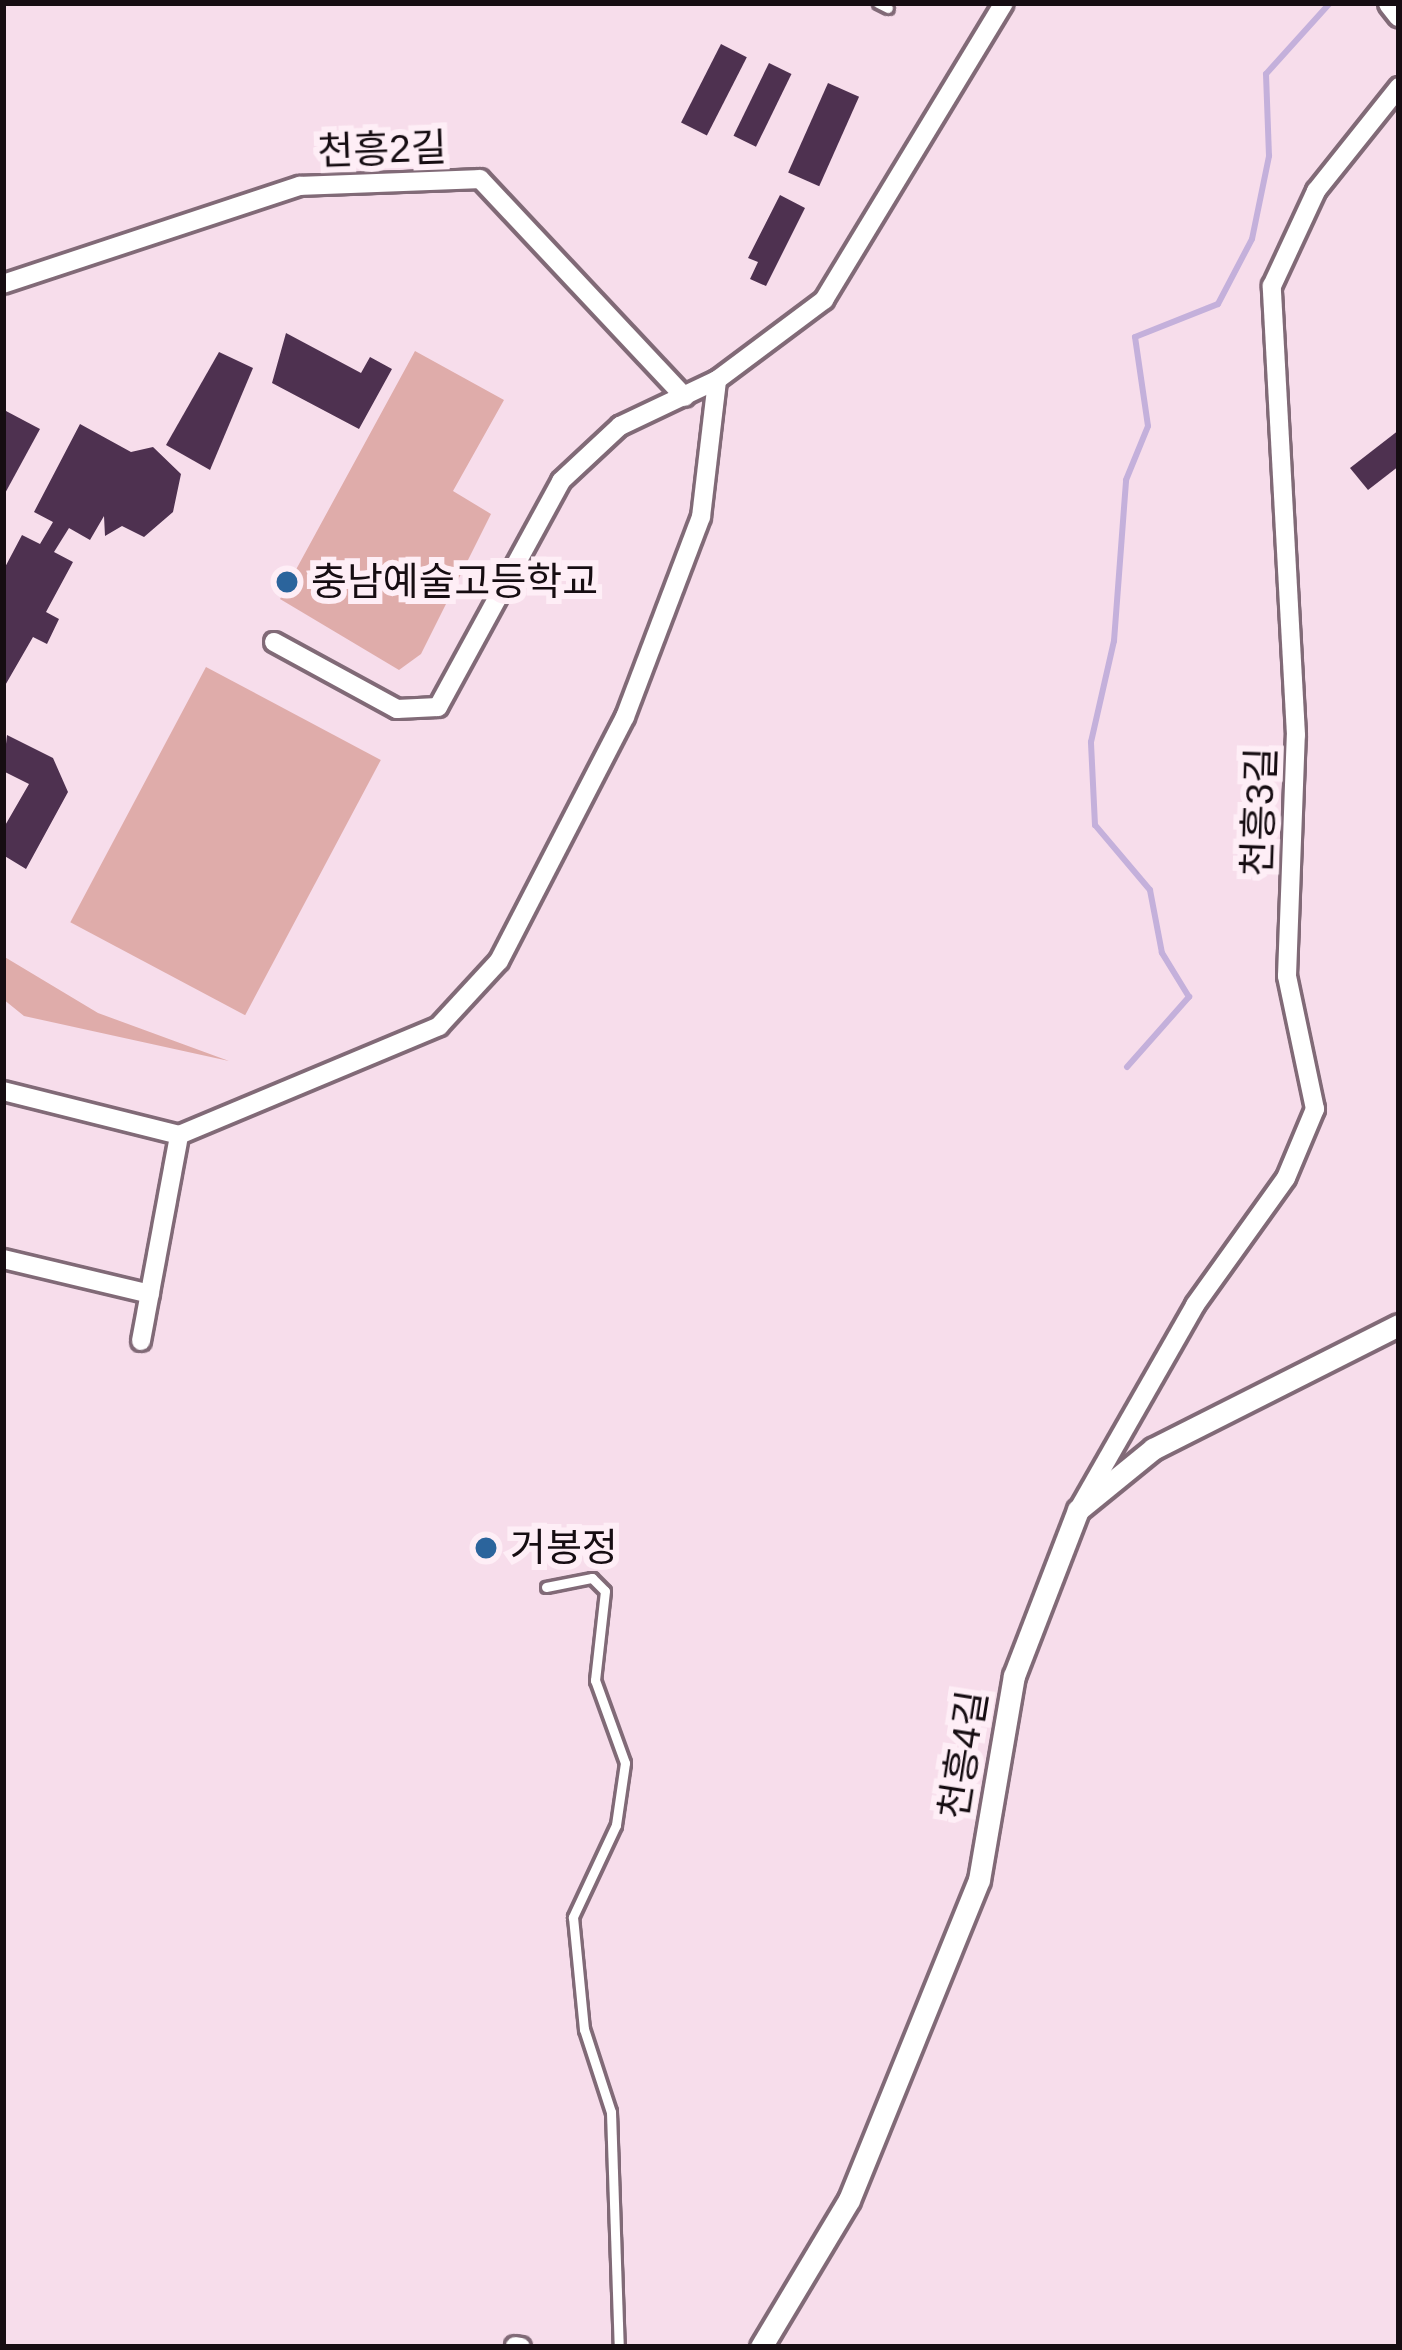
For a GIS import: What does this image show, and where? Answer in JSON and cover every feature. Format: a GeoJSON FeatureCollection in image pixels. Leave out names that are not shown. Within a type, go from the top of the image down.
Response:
{"type":"FeatureCollection","features":[{"type":"Feature","properties":{"kind":"street"},"geometry":{"type":"LineString","coordinates":[[274,642],[397,709],[438,707],[561,481],[620,426],[717,380],[824,301],[1004,3]]}},
{"type":"Feature","properties":{"kind":"street"},"geometry":{"type":"LineString","coordinates":[[1389,3],[1399,16]]}},
{"type":"Feature","properties":{"kind":"street","name":"천흥3길"},"geometry":{"type":"LineString","coordinates":[[1078,1510],[1195,1305],[1286,1178],[1315,1109],[1287,976],[1297,735],[1270,307],[1307,206],[1399,87]]}},
{"type":"Feature","properties":{"kind":"street","name":"천흥2길"},"geometry":{"type":"LineString","coordinates":[[3,284],[300,186],[480,179],[686,397]]}},
{"type":"Feature","properties":{"kind":"street"},"geometry":{"type":"LineString","coordinates":[[3,1091],[179,1135],[439,1025],[499,961],[625,717],[700,517],[717,380]]}},
{"type":"Feature","properties":{"kind":"street"},"geometry":{"type":"LineString","coordinates":[[141,1341],[179,1135]]}},
{"type":"Feature","properties":{"kind":"street"},"geometry":{"type":"LineString","coordinates":[[3,1258],[150,1294]]}},
{"type":"Feature","properties":{"kind":"street","name":"천흥4길"},"geometry":{"type":"LineString","coordinates":[[761,2347],[849,2200],[979,1880],[1014,1676],[1078,1510],[1153,1449],[1399,1325]]}},
{"type":"Feature","properties":{"kind":"lane"},"geometry":{"type":"LineString","coordinates":[[546,1587],[592,1578],[605,1592],[595,1680],[626,1763],[616,1825],[573,1916],[572,1963],[610,2112],[619,2347]]}},
{"type":"Feature","properties":{"kind":"shaded area"},"geometry":{"type":"Polygon","coordinates":[[[415,351],[504,400],[453,491],[491,514],[421,654],[399,670],[280,599],[415,351]]]}},
{"type":"Feature","properties":{"kind":"shaded area"},"geometry":{"type":"Polygon","coordinates":[[[206,667],[381,760],[245,1015],[70,922],[206,667]]]}},
{"type":"Feature","properties":{"kind":"shaded area"},"geometry":{"type":"Polygon","coordinates":[[[3,956],[98,1013],[229,1061],[24,1016],[3,999],[3,956]]]}},
{"type":"Feature","properties":{"kind":"building"},"geometry":{"type":"Polygon","coordinates":[[[721,44],[747,57],[707,136],[681,122],[721,44]]]}},
{"type":"Feature","properties":{"kind":"building"},"geometry":{"type":"Polygon","coordinates":[[[769,63],[791,74],[756,147],[733,136],[769,63]]]}},
{"type":"Feature","properties":{"kind":"building"},"geometry":{"type":"Polygon","coordinates":[[[828,83],[859,97],[819,186],[788,173],[828,83]]]}},
{"type":"Feature","properties":{"kind":"building"},"geometry":{"type":"Polygon","coordinates":[[[780,195],[805,208],[766,286],[750,279],[758,262],[748,258],[780,195]]]}},
{"type":"Feature","properties":{"kind":"building"},"geometry":{"type":"Polygon","coordinates":[[[286,333],[361,373],[370,357],[392,369],[359,429],[272,383],[286,333]]]}},
{"type":"Feature","properties":{"kind":"building"},"geometry":{"type":"Polygon","coordinates":[[[219,352],[253,368],[210,470],[166,445],[219,352]]]}},
{"type":"Feature","properties":{"kind":"building"},"geometry":{"type":"Polygon","coordinates":[[[6,411],[40,429],[3,497],[3,417],[6,411]]]}},
{"type":"Feature","properties":{"kind":"building"},"geometry":{"type":"Polygon","coordinates":[[[80,424],[131,452],[153,447],[181,474],[173,512],[144,537],[122,526],[105,536],[104,516],[90,540],[69,528],[54,552],[73,562],[46,612],[59,619],[47,644],[33,637],[3,689],[3,571],[22,535],[40,544],[53,522],[34,512],[80,424]]]}},
{"type":"Feature","properties":{"kind":"building"},"geometry":{"type":"Polygon","coordinates":[[[1399,430],[1399,466],[1368,490],[1350,468],[1399,430]]]}},
{"type":"Feature","properties":{"kind":"building"},"geometry":{"type":"Polygon","coordinates":[[[7,735],[53,758],[68,792],[26,869],[3,855],[3,829],[29,784],[3,771],[7,735]]]}},
{"type":"Feature","properties":{"kind":"waterway"},"geometry":{"type":"LineString","coordinates":[[1127,1067],[1189,997],[1162,953],[1150,890],[1095,825],[1091,742],[1114,641],[1126,480],[1148,426],[1135,337],[1218,304],[1252,239],[1269,156],[1266,74],[1330,3]]}},
{"type":"Feature","properties":{"kind":"place","name":"충남예술고등학교"},"geometry":{"type":"Point","coordinates":[287,582]}},
{"type":"Feature","properties":{"kind":"place","name":"거봉정"},"geometry":{"type":"Point","coordinates":[486,1548]}}]}
